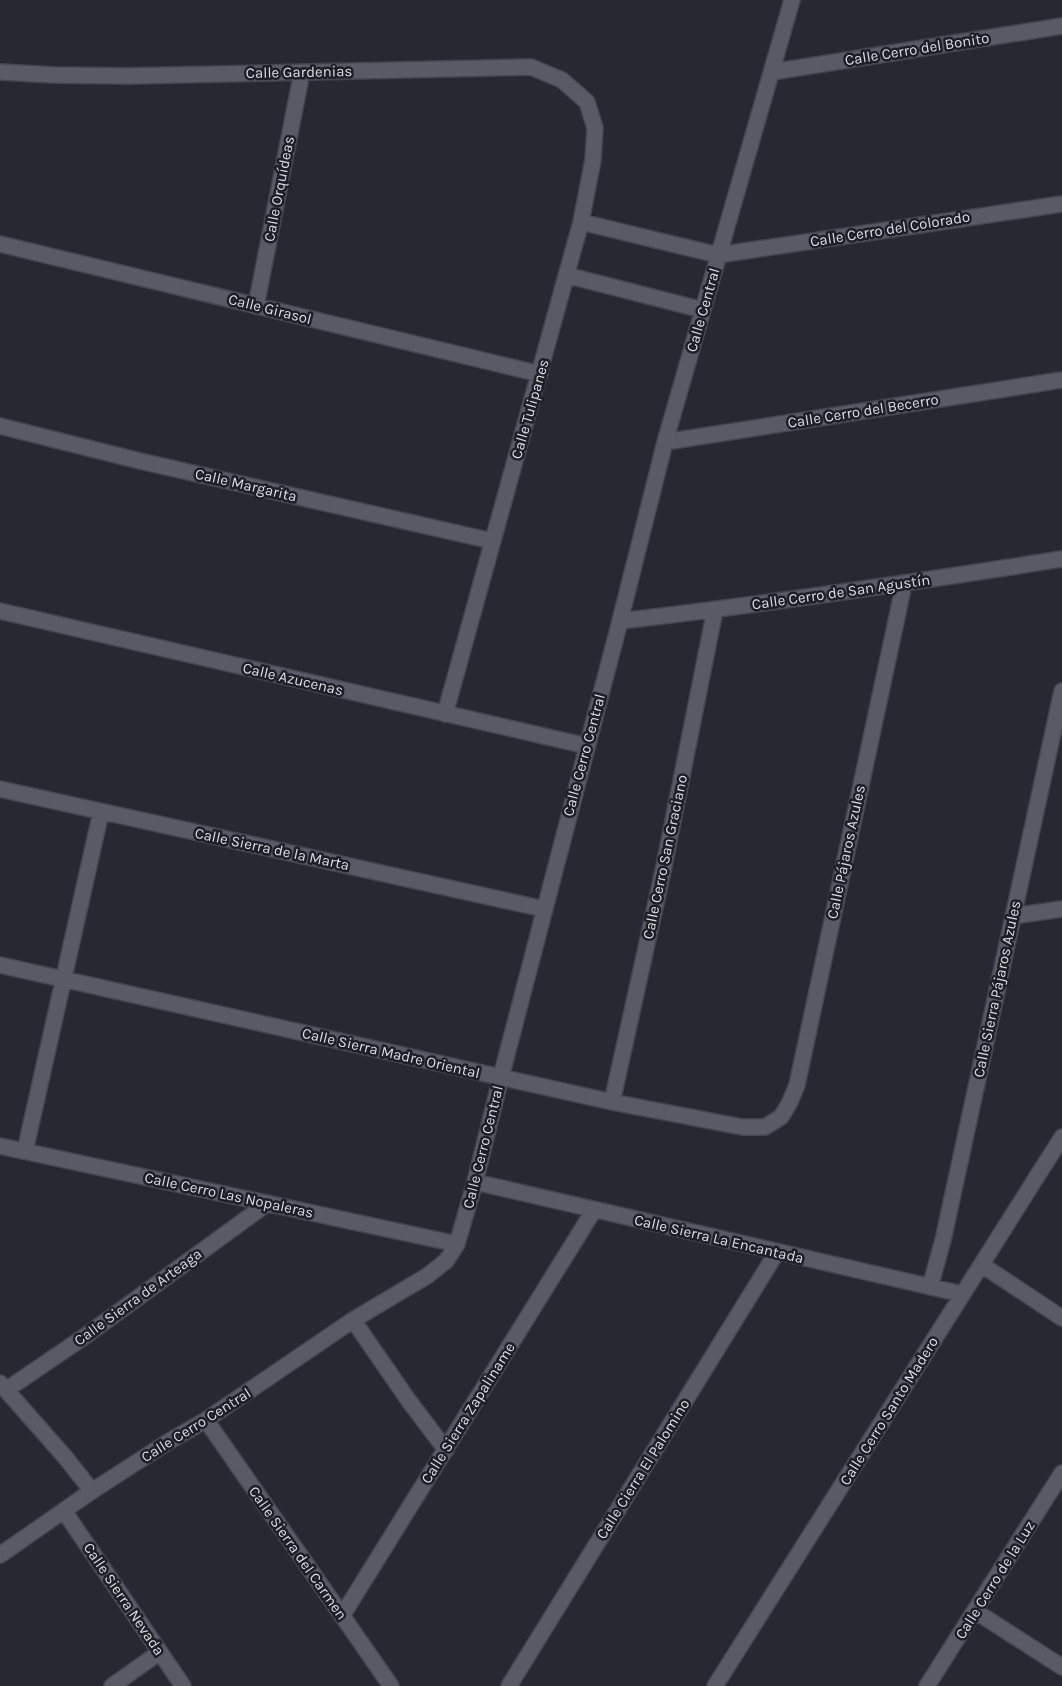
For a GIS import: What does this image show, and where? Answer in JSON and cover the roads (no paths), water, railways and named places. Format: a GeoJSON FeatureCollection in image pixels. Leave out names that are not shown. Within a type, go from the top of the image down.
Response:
{"type":"FeatureCollection","features":[{"type":"Feature","properties":{"kind":"street","name":"Calle Central"},"geometry":{"type":"LineString","coordinates":[[620,621],[665,442],[792,0]]}},
{"type":"Feature","properties":{"kind":"street","name":"Calle Cerro del Bonito"},"geometry":{"type":"LineString","coordinates":[[772,72],[1062,26]]}},
{"type":"Feature","properties":{"kind":"street","name":"Calle Gardenias"},"geometry":{"type":"LineString","coordinates":[[0,72],[128,76],[531,67],[562,80],[587,102]]}},
{"type":"Feature","properties":{"kind":"street","name":"Calle Orquídeas"},"geometry":{"type":"LineString","coordinates":[[256,306],[302,72]]}},
{"type":"Feature","properties":{"kind":"street","name":"Calle Tulipanes"},"geometry":{"type":"LineString","coordinates":[[445,714],[581,222],[593,160],[595,128],[587,102]]}},
{"type":"Feature","properties":{"kind":"street","name":"Calle Cerro del Colorado"},"geometry":{"type":"LineString","coordinates":[[718,255],[1062,204]]}},
{"type":"Feature","properties":{"kind":"street"},"geometry":{"type":"LineString","coordinates":[[581,222],[718,255]]}},
{"type":"Feature","properties":{"kind":"street","name":"Calle Girasol"},"geometry":{"type":"LineString","coordinates":[[0,244],[540,374]]}},
{"type":"Feature","properties":{"kind":"street"},"geometry":{"type":"LineString","coordinates":[[566,275],[703,310]]}},
{"type":"Feature","properties":{"kind":"street","name":"Calle Cerro del Becerro"},"geometry":{"type":"LineString","coordinates":[[665,442],[1062,380]]}},
{"type":"Feature","properties":{"kind":"street","name":"Calle Margarita"},"geometry":{"type":"LineString","coordinates":[[0,426],[150,463],[492,542]]}},
{"type":"Feature","properties":{"kind":"street","name":"Calle Cerro de San Agustín"},"geometry":{"type":"LineString","coordinates":[[620,621],[904,584],[1062,559]]}},
{"type":"Feature","properties":{"kind":"street","name":"Calle Pájaros Azules"},"geometry":{"type":"LineString","coordinates":[[781,1117],[797,1085],[904,584]]}},
{"type":"Feature","properties":{"kind":"street","name":"Calle Cerro San Graciano"},"geometry":{"type":"LineString","coordinates":[[612,1102],[663,871],[715,610]]}},
{"type":"Feature","properties":{"kind":"street","name":"Calle Azucenas"},"geometry":{"type":"LineString","coordinates":[[0,611],[587,746]]}},
{"type":"Feature","properties":{"kind":"street","name":"Calle Cerro Central"},"geometry":{"type":"LineString","coordinates":[[0,1555],[92,1491],[206,1420],[353,1320],[427,1276],[446,1261],[457,1244],[475,1182],[500,1078],[620,621]]}},
{"type":"Feature","properties":{"kind":"street","name":"Calle Sierra Pájaros Azules"},"geometry":{"type":"LineString","coordinates":[[930,1287],[943,1240],[1013,916],[1057,738],[1062,690]]}},
{"type":"Feature","properties":{"kind":"street","name":"Calle Sierra de la Marta"},"geometry":{"type":"LineString","coordinates":[[0,789],[544,909]]}},
{"type":"Feature","properties":{"kind":"street"},"geometry":{"type":"LineString","coordinates":[[25,1152],[101,812]]}},
{"type":"Feature","properties":{"kind":"street"},"geometry":{"type":"LineString","coordinates":[[1013,916],[1062,909]]}},
{"type":"Feature","properties":{"kind":"street","name":"Calle Sierra Madre Oriental"},"geometry":{"type":"LineString","coordinates":[[0,965],[612,1102],[742,1127],[765,1127],[781,1117]]}},
{"type":"Feature","properties":{"kind":"street","name":"Calle Cerro Santo Madero"},"geometry":{"type":"LineString","coordinates":[[716,1686],[1062,1137]]}},
{"type":"Feature","properties":{"kind":"street","name":"Calle Cerro Las Nopaleras"},"geometry":{"type":"LineString","coordinates":[[0,1146],[457,1244]]}},
{"type":"Feature","properties":{"kind":"street","name":"Calle Sierra La Encantada"},"geometry":{"type":"LineString","coordinates":[[475,1182],[962,1294]]}},
{"type":"Feature","properties":{"kind":"street","name":"Calle Sierra de Arteaga"},"geometry":{"type":"LineString","coordinates":[[3,1386],[84,1337],[268,1203]]}},
{"type":"Feature","properties":{"kind":"street","name":"Calle Sierra Zapaliname"},"geometry":{"type":"LineString","coordinates":[[342,1616],[594,1210]]}},
{"type":"Feature","properties":{"kind":"street","name":"Calle Cierra El Palomino"},"geometry":{"type":"LineString","coordinates":[[509,1686],[776,1252]]}},
{"type":"Feature","properties":{"kind":"street"},"geometry":{"type":"LineString","coordinates":[[982,1264],[1062,1318]]}},
{"type":"Feature","properties":{"kind":"street"},"geometry":{"type":"LineString","coordinates":[[353,1320],[446,1450]]}},
{"type":"Feature","properties":{"kind":"street"},"geometry":{"type":"LineString","coordinates":[[3,1386],[92,1491]]}},
{"type":"Feature","properties":{"kind":"street","name":"Calle Sierra del Carmen"},"geometry":{"type":"LineString","coordinates":[[206,1420],[391,1686]]}},
{"type":"Feature","properties":{"kind":"street","name":"Calle Cerro de la Luz"},"geometry":{"type":"LineString","coordinates":[[927,1686],[1062,1473]]}},
{"type":"Feature","properties":{"kind":"street","name":"Calle Sierra Nevada"},"geometry":{"type":"LineString","coordinates":[[64,1511],[183,1686]]}},
{"type":"Feature","properties":{"kind":"street"},"geometry":{"type":"LineString","coordinates":[[976,1611],[1062,1667]]}},
{"type":"Feature","properties":{"kind":"street"},"geometry":{"type":"LineString","coordinates":[[112,1686],[160,1652]]}}]}
